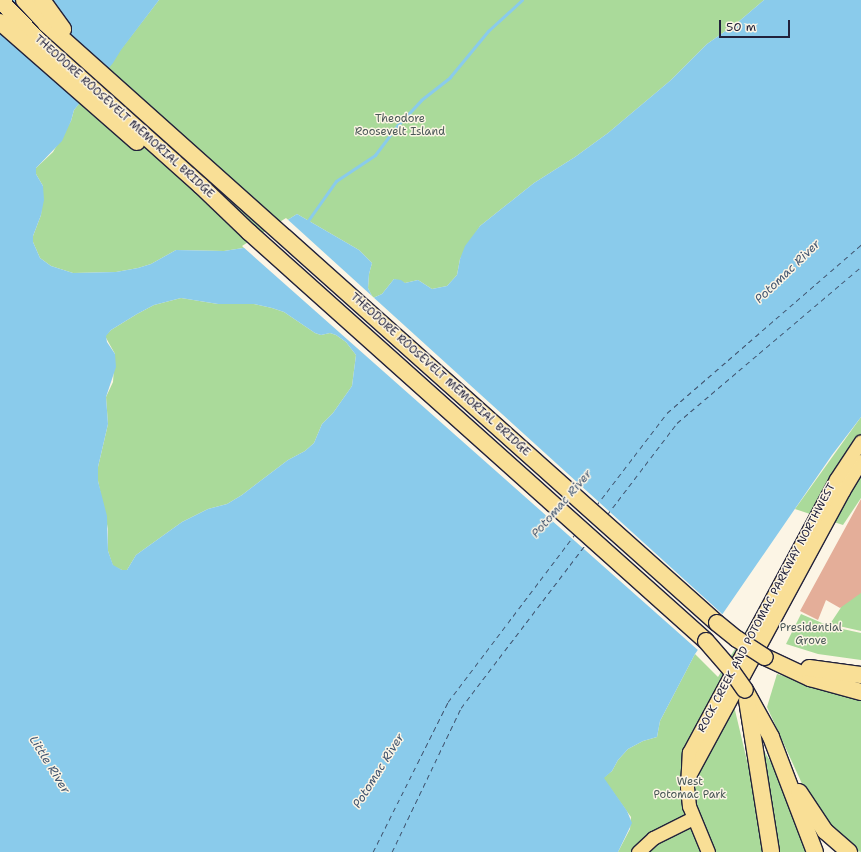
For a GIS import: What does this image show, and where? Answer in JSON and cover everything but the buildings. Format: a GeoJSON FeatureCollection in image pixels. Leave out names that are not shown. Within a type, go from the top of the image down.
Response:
{"type":"FeatureCollection","features":[{"type":"Feature","properties":{"kind":"highway","name":"THEODORE ROOSEVELT MEMORIAL BRIDGE"},"geometry":{"type":"LineString","coordinates":[[0,0],[40,42],[196,181],[249,232],[697,633],[721,658],[745,690],[765,725],[782,761]]}},
{"type":"Feature","properties":{"kind":"highway","name":"THEODORE ROOSEVELT MEMORIAL BRIDGE"},"geometry":{"type":"LineString","coordinates":[[24,0],[46,24],[109,78],[717,623],[742,643],[771,660],[810,678],[861,692]]}},
{"type":"Feature","properties":{"kind":"highway","name":"THEODORE ROOSEVELT MEMORIAL BRIDGE"},"geometry":{"type":"LineString","coordinates":[[42,0],[62,27],[109,78]]}},
{"type":"Feature","properties":{"kind":"highway","name":"THEODORE ROOSEVELT MEMORIAL BRIDGE"},"geometry":{"type":"LineString","coordinates":[[0,22],[123,131],[249,232]]}},
{"type":"Feature","properties":{"kind":"highway"},"geometry":{"type":"LineString","coordinates":[[771,660],[858,675]]}},
{"type":"Feature","properties":{"kind":"highway"},"geometry":{"type":"LineString","coordinates":[[745,690],[771,852]]}},
{"type":"Feature","properties":{"kind":"highway"},"geometry":{"type":"LineString","coordinates":[[782,761],[797,808],[815,852]]}},
{"type":"Feature","properties":{"kind":"highway"},"geometry":{"type":"LineString","coordinates":[[782,761],[819,824],[832,839],[849,852]]}},
{"type":"Feature","properties":{"kind":"main road","name":"ROCK CREEK AND POTOMAC PARKWAY NORTHWEST"},"geometry":{"type":"LineString","coordinates":[[708,852],[693,818],[688,800],[687,779],[689,752],[839,475],[861,441]]}},
{"type":"Feature","properties":{"kind":"main road","name":"ROCK CREEK AND POTOMAC PARKWAY NORTHWEST"},"geometry":{"type":"LineString","coordinates":[[687,779],[843,491],[861,461]]}},
{"type":"Feature","properties":{"kind":"main road"},"geometry":{"type":"LineString","coordinates":[[638,852],[653,838],[693,818]]}},
{"type":"Feature","properties":{"kind":"green space","name":"Theodore Roosevelt Island"},"geometry":{"type":"Polygon","coordinates":[[[159,0],[764,0],[737,23],[707,44],[671,80],[608,133],[575,157],[534,183],[480,226],[460,259],[457,275],[447,286],[432,289],[418,280],[405,283],[394,279],[382,294],[373,298],[368,288],[369,274],[372,263],[359,250],[297,214],[243,248],[224,251],[176,250],[151,264],[116,272],[73,273],[51,266],[40,258],[33,242],[33,236],[41,215],[43,186],[36,174],[36,168],[53,152],[71,121],[74,110],[159,0]]]}},
{"type":"Feature","properties":{"kind":"green space"},"geometry":{"type":"Polygon","coordinates":[[[181,298],[218,304],[254,304],[272,308],[284,312],[315,333],[321,335],[330,333],[336,335],[346,342],[356,355],[352,386],[333,413],[322,424],[314,443],[305,451],[288,460],[242,495],[227,504],[208,509],[182,522],[136,555],[127,570],[122,570],[113,566],[108,551],[108,529],[98,481],[98,467],[108,424],[106,397],[113,382],[115,354],[105,336],[111,330],[154,305],[181,298]]]}},
{"type":"Feature","properties":{"kind":"green space"},"geometry":{"type":"Polygon","coordinates":[[[861,417],[861,498],[843,525],[795,509],[861,417]]]}},
{"type":"Feature","properties":{"kind":"green space"},"geometry":{"type":"Polygon","coordinates":[[[861,570],[861,631],[830,624],[840,609],[861,570]]]}},
{"type":"Feature","properties":{"kind":"green space","name":"Presidential Grove"},"geometry":{"type":"Polygon","coordinates":[[[801,614],[829,626],[861,633],[861,660],[818,654],[786,644],[801,614]]]}},
{"type":"Feature","properties":{"kind":"green space","name":"West Potomac Park"},"geometry":{"type":"Polygon","coordinates":[[[753,619],[771,634],[734,706],[762,824],[766,852],[618,852],[630,829],[631,817],[603,778],[612,771],[618,760],[628,749],[643,741],[657,737],[660,721],[695,654],[718,677],[753,619]]]}},
{"type":"Feature","properties":{"kind":"green space"},"geometry":{"type":"Polygon","coordinates":[[[777,674],[861,699],[861,852],[854,850],[832,833],[809,799],[767,707],[777,674]]]}},
{"type":"Feature","properties":{"kind":"green space"},"geometry":{"type":"Polygon","coordinates":[[[756,738],[772,764],[806,852],[774,852],[756,738]]]}},
{"type":"Feature","properties":{"kind":"water"},"geometry":{"type":"Polygon","coordinates":[[[0,0],[159,0],[121,50],[113,63],[74,110],[62,141],[36,168],[36,174],[43,186],[44,200],[41,215],[33,236],[33,242],[40,258],[51,266],[73,273],[116,272],[151,264],[176,250],[224,251],[243,248],[297,214],[359,250],[372,263],[369,274],[368,288],[373,298],[382,294],[394,279],[401,280],[405,283],[418,280],[432,289],[447,286],[457,275],[460,259],[465,246],[480,226],[534,183],[575,157],[608,133],[671,80],[707,44],[737,23],[764,0],[861,0],[861,417],[832,455],[695,654],[660,721],[657,737],[643,741],[628,749],[618,760],[612,771],[604,778],[627,811],[632,823],[618,852],[0,852],[0,0]],[[181,298],[154,305],[111,330],[106,336],[107,342],[115,354],[116,367],[106,397],[108,424],[98,467],[98,481],[107,516],[108,551],[113,565],[122,570],[127,570],[136,555],[182,522],[208,509],[227,504],[242,495],[288,460],[305,451],[314,443],[322,424],[333,413],[352,386],[356,355],[346,342],[336,335],[330,333],[321,335],[315,333],[284,312],[272,308],[254,304],[218,304],[181,298]]]}},
{"type":"Feature","properties":{"kind":"pier"},"geometry":{"type":"Polygon","coordinates":[[[286,218],[723,615],[704,640],[699,651],[242,246],[286,218]]]}},
{"type":"Feature","properties":{"kind":"waterway"},"geometry":{"type":"LineString","coordinates":[[307,222],[336,181],[375,155],[398,125],[421,100],[450,77],[488,31],[522,0]]}},
{"type":"Feature","properties":{"kind":"ferry route"},"geometry":{"type":"LineString","coordinates":[[596,506],[667,413],[861,245]]}},
{"type":"Feature","properties":{"kind":"ferry route"},"geometry":{"type":"LineString","coordinates":[[607,515],[677,423],[861,267]]}},
{"type":"Feature","properties":{"kind":"ferry route"},"geometry":{"type":"LineString","coordinates":[[373,852],[448,702],[575,534]]}},
{"type":"Feature","properties":{"kind":"ferry route"},"geometry":{"type":"LineString","coordinates":[[392,852],[461,708],[586,544]]}},
{"type":"Feature","properties":{"kind":"water label","name":"Potomac River"},"geometry":{"type":"Point","coordinates":[788,272]}},
{"type":"Feature","properties":{"kind":"water label","name":"Potomac River"},"geometry":{"type":"Point","coordinates":[562,504]}},
{"type":"Feature","properties":{"kind":"water label","name":"Little River"},"geometry":{"type":"Point","coordinates":[49,765]}},
{"type":"Feature","properties":{"kind":"water label","name":"Potomac River"},"geometry":{"type":"Point","coordinates":[379,771]}}]}
